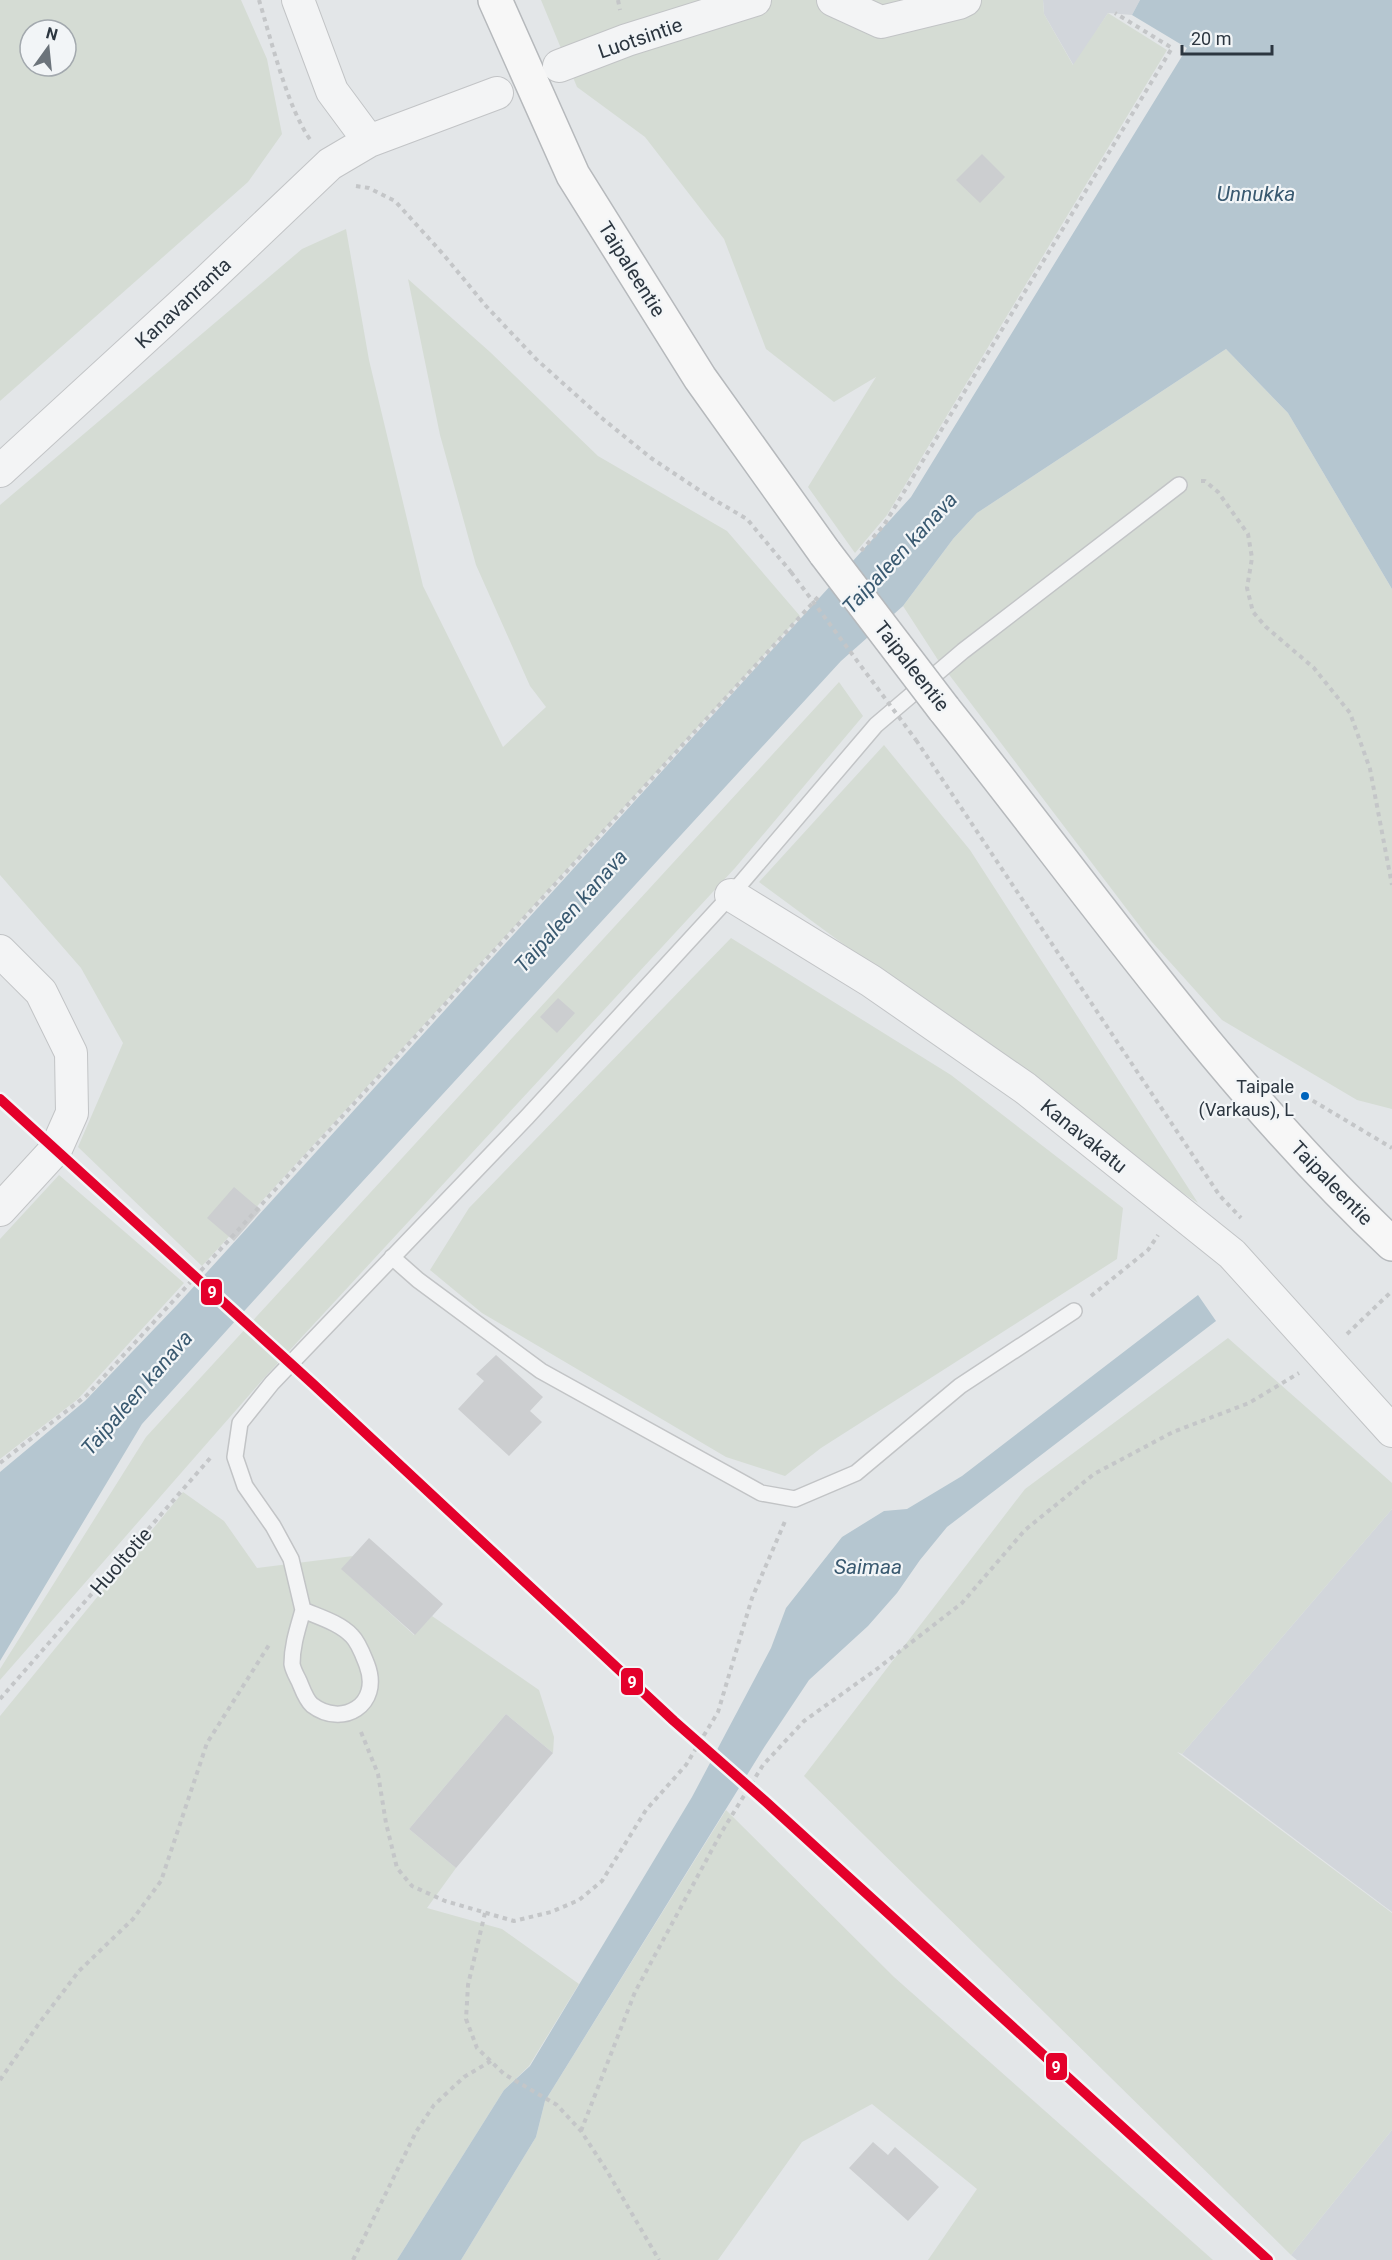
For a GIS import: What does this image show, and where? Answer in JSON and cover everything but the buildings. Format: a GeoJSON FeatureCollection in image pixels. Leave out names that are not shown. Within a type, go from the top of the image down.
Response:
{"type":"FeatureCollection","features":[{"type":"Feature","properties":{"kind":"highway","name":"Taipaleentie"},"geometry":{"type":"LineString","coordinates":[[495,0],[573,175],[700,378],[825,553],[944,709],[1214,1053],[1337,1193],[1392,1244]]}},
{"type":"Feature","properties":{"kind":"street"},"geometry":{"type":"LineString","coordinates":[[298,0],[332,91],[369,141],[497,93]]}},
{"type":"Feature","properties":{"kind":"street","name":"Luotsintie"},"geometry":{"type":"LineString","coordinates":[[559,66],[627,40],[755,0]]}},
{"type":"Feature","properties":{"kind":"street"},"geometry":{"type":"LineString","coordinates":[[832,0],[881,22],[965,0]]}},
{"type":"Feature","properties":{"kind":"street","name":"Kanavanranta"},"geometry":{"type":"LineString","coordinates":[[0,471],[206,282],[330,164],[369,141]]}},
{"type":"Feature","properties":{"kind":"street","name":"Kanavakatu"},"geometry":{"type":"LineString","coordinates":[[731,895],[871,981],[1025,1088],[1233,1254],[1392,1431]]}},
{"type":"Feature","properties":{"kind":"street"},"geometry":{"type":"LineString","coordinates":[[0,951],[41,992],[71,1053],[72,1113],[56,1149],[0,1210]]}},
{"type":"Feature","properties":{"kind":"lane"},"geometry":{"type":"LineString","coordinates":[[303,1610],[337,1626],[352,1636],[363,1653],[370,1673],[370,1689],[366,1702],[353,1711],[332,1713],[311,1704],[292,1666],[294,1638],[303,1610],[291,1559],[273,1526],[245,1486],[235,1457],[240,1423],[272,1383],[535,1108],[731,895],[876,725],[963,651],[1179,485]]}},
{"type":"Feature","properties":{"kind":"lane"},"geometry":{"type":"LineString","coordinates":[[392,1257],[418,1280],[541,1371],[761,1493],[795,1499],[856,1473],[960,1386],[1074,1311]]}},
{"type":"Feature","properties":{"kind":"path"},"geometry":{"type":"LineString","coordinates":[[259,0],[303,131],[348,185],[369,188],[395,201],[486,306],[536,359],[651,458],[747,519],[791,572],[916,740],[1220,1196],[1244,1222]]}},
{"type":"Feature","properties":{"kind":"path"},"geometry":{"type":"LineString","coordinates":[[861,551],[884,525],[1172,48],[1115,13]]}},
{"type":"Feature","properties":{"kind":"path"},"geometry":{"type":"LineString","coordinates":[[1179,485],[1205,481],[1218,492],[1248,534],[1252,558],[1246,588],[1253,612],[1266,627],[1314,668],[1350,713],[1370,769],[1392,885]]}},
{"type":"Feature","properties":{"kind":"path"},"geometry":{"type":"LineString","coordinates":[[0,1463],[87,1395],[821,594]]}},
{"type":"Feature","properties":{"kind":"path"},"geometry":{"type":"LineString","coordinates":[[1305,1096],[1392,1148]]}},
{"type":"Feature","properties":{"kind":"path"},"geometry":{"type":"LineString","coordinates":[[1074,1311],[1148,1250],[1177,1210]]}},
{"type":"Feature","properties":{"kind":"path"},"geometry":{"type":"LineString","coordinates":[[1339,1326],[1347,1334],[1392,1292]]}},
{"type":"Feature","properties":{"kind":"path"},"geometry":{"type":"LineString","coordinates":[[581,2131],[635,1992],[716,1843],[763,1765],[804,1721],[877,1669],[962,1603],[1025,1530],[1094,1474],[1173,1432],[1249,1403],[1292,1379],[1323,1355]]}},
{"type":"Feature","properties":{"kind":"path","name":"Huoltotie"},"geometry":{"type":"LineString","coordinates":[[0,1699],[240,1423]]}},
{"type":"Feature","properties":{"kind":"path"},"geometry":{"type":"LineString","coordinates":[[353,1711],[378,1774],[386,1823],[397,1868],[412,1886],[445,1901],[514,1921],[551,1912],[579,1900],[602,1881],[646,1810],[686,1765],[718,1712],[752,1598],[795,1499]]}},
{"type":"Feature","properties":{"kind":"path"},"geometry":{"type":"LineString","coordinates":[[0,2080],[79,1971],[133,1919],[161,1881],[207,1743],[236,1694],[264,1656],[273,1636]]}},
{"type":"Feature","properties":{"kind":"path"},"geometry":{"type":"LineString","coordinates":[[485,1913],[468,1985],[466,2019],[477,2048],[504,2074],[557,2106],[581,2131],[659,2260]]}},
{"type":"Feature","properties":{"kind":"path"},"geometry":{"type":"LineString","coordinates":[[353,2260],[416,2132],[434,2105],[464,2077],[491,2061]]}},
{"type":"Feature","properties":{"kind":"shaded area"},"geometry":{"type":"Polygon","coordinates":[[[0,0],[241,0],[267,59],[282,134],[248,182],[0,401],[0,0]]]}},
{"type":"Feature","properties":{"kind":"shaded area"},"geometry":{"type":"Polygon","coordinates":[[[541,0],[1043,0],[1044,14],[1073,65],[1108,13],[1167,50],[887,515],[855,553],[808,487],[876,377],[834,402],[766,349],[724,239],[645,137],[577,87],[541,0]]]}},
{"type":"Feature","properties":{"kind":"shaded area"},"geometry":{"type":"Polygon","coordinates":[[[1043,0],[1140,0],[1132,15],[1108,13],[1074,66],[1044,14],[1043,0]]]}},
{"type":"Feature","properties":{"kind":"shaded area"},"geometry":{"type":"Polygon","coordinates":[[[346,229],[369,360],[423,586],[503,747],[546,707],[530,686],[476,565],[440,435],[408,279],[490,352],[598,456],[727,531],[800,616],[202,1266],[78,1147],[123,1043],[81,968],[0,875],[0,505],[302,249],[346,229]]]}},
{"type":"Feature","properties":{"kind":"shaded area"},"geometry":{"type":"Polygon","coordinates":[[[1226,349],[1288,413],[1392,589],[1392,1109],[1357,1100],[1222,1020],[1151,941],[938,660],[903,606],[953,539],[977,513],[1226,349]]]}},
{"type":"Feature","properties":{"kind":"shaded area"},"geometry":{"type":"Polygon","coordinates":[[[839,682],[863,716],[735,868],[265,1377],[0,1680],[0,1669],[146,1437],[839,682]]]}},
{"type":"Feature","properties":{"kind":"shaded area"},"geometry":{"type":"Polygon","coordinates":[[[884,745],[970,850],[1198,1203],[759,882],[884,745]]]}},
{"type":"Feature","properties":{"kind":"shaded area"},"geometry":{"type":"Polygon","coordinates":[[[731,938],[951,1075],[1123,1208],[1117,1259],[821,1448],[785,1476],[726,1457],[482,1313],[430,1270],[469,1208],[731,938]]]}},
{"type":"Feature","properties":{"kind":"shaded area"},"geometry":{"type":"Polygon","coordinates":[[[59,1175],[184,1283],[78,1399],[0,1459],[0,1239],[59,1175]]]}},
{"type":"Feature","properties":{"kind":"shaded area"},"geometry":{"type":"Polygon","coordinates":[[[1228,1338],[1392,1483],[1392,1509],[1182,1754],[1177,1752],[1392,1913],[1392,2130],[1291,2255],[804,1776],[1025,1489],[1228,1338]]]}},
{"type":"Feature","properties":{"kind":"shaded area"},"geometry":{"type":"Polygon","coordinates":[[[183,1492],[224,1521],[257,1568],[353,1556],[342,1569],[414,1635],[432,1616],[539,1690],[554,1737],[553,1753],[506,1714],[409,1829],[456,1868],[427,1908],[502,1929],[579,1984],[529,2066],[504,2090],[397,2260],[0,2260],[0,1716],[183,1492]]]}},
{"type":"Feature","properties":{"kind":"shaded area"},"geometry":{"type":"Polygon","coordinates":[[[1392,1509],[1392,1912],[1182,1754],[1392,1509]]]}},
{"type":"Feature","properties":{"kind":"shaded area"},"geometry":{"type":"Polygon","coordinates":[[[726,1810],[894,1977],[1213,2260],[928,2260],[977,2189],[872,2104],[802,2142],[718,2260],[461,2260],[536,2137],[545,2101],[726,1810]]]}},
{"type":"Feature","properties":{"kind":"shaded area"},"geometry":{"type":"Polygon","coordinates":[[[1392,2130],[1392,2260],[1297,2260],[1291,2255],[1392,2130]]]}},
{"type":"Feature","properties":{"kind":"water"},"geometry":{"type":"Polygon","coordinates":[[[1140,0],[1392,0],[1392,589],[1288,413],[1226,349],[977,513],[953,539],[903,606],[841,661],[142,1424],[0,1661],[0,1472],[85,1401],[178,1304],[911,497],[1187,48],[1132,15],[1140,0]]]}},
{"type":"Feature","properties":{"kind":"water","name":"Saimaa"},"geometry":{"type":"Polygon","coordinates":[[[1198,1295],[1216,1321],[947,1527],[897,1593],[868,1626],[809,1680],[765,1746],[545,2101],[536,2137],[461,2260],[397,2260],[504,2090],[530,2066],[692,1797],[771,1648],[786,1608],[842,1537],[884,1511],[907,1509],[962,1476],[1198,1295]]]}},
{"type":"Feature","properties":{"kind":"transit line","name":"9"},"geometry":{"type":"LineString","coordinates":[[0,1099],[313,1384],[674,1721],[765,1801],[1268,2260]]}},
{"type":"Feature","properties":{"kind":"place","name":"Taipale (Varkaus), L"},"geometry":{"type":"Point","coordinates":[1305,1096]}},
{"type":"Feature","properties":{"kind":"water label","name":"Unnukka"},"geometry":{"type":"Point","coordinates":[1256,194]}},
{"type":"Feature","properties":{"kind":"water label","name":"Taipaleen kanava"},"geometry":{"type":"Point","coordinates":[900,553]}},
{"type":"Feature","properties":{"kind":"water label","name":"Taipaleen kanava"},"geometry":{"type":"Point","coordinates":[571,911]}},
{"type":"Feature","properties":{"kind":"water label","name":"Taipaleen kanava"},"geometry":{"type":"Point","coordinates":[137,1393]}}]}
